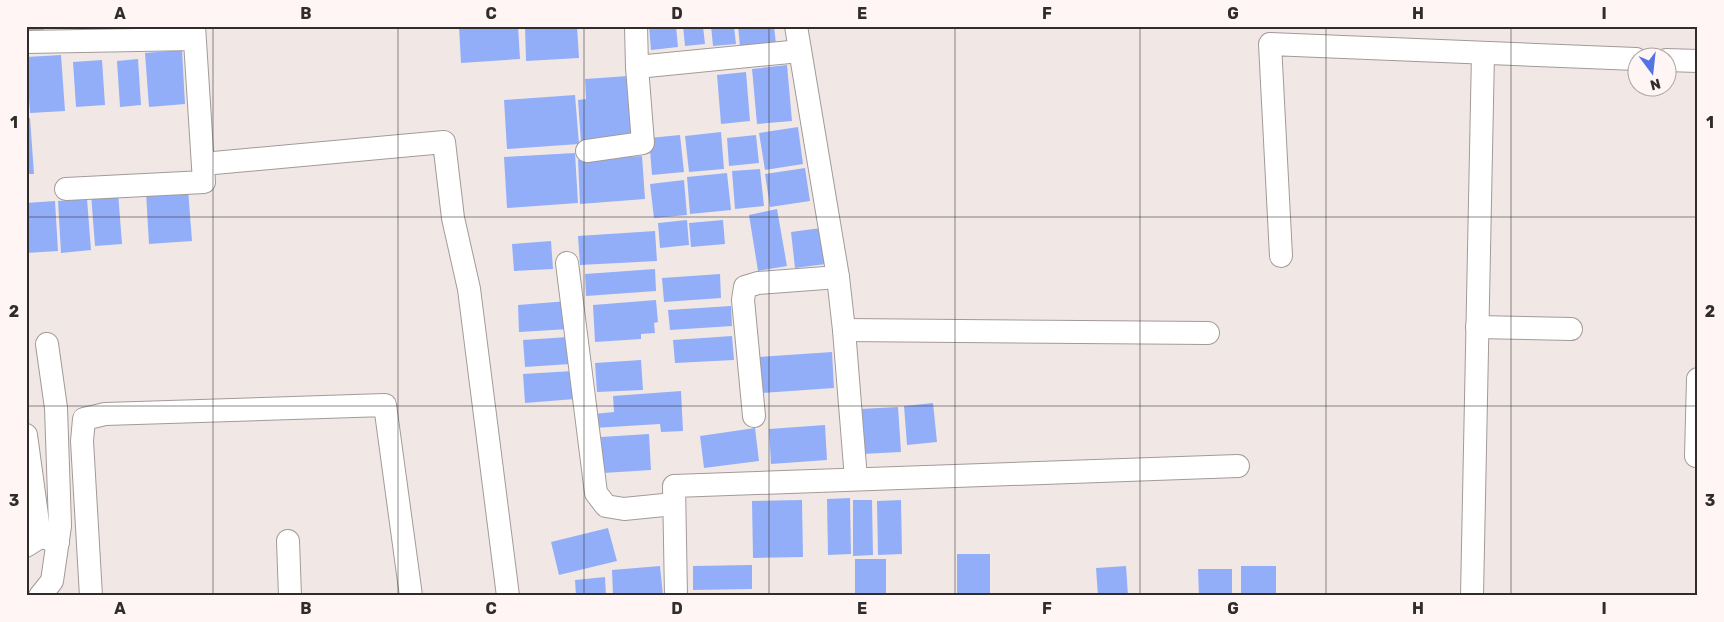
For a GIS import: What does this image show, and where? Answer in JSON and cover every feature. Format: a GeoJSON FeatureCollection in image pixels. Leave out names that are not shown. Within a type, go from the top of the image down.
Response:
{"type":"FeatureCollection","features":[{"type":"Feature","properties":{"kind":"street"},"geometry":{"type":"LineString","coordinates":[[587,151],[643,143],[636,26]]}},
{"type":"Feature","properties":{"kind":"street"},"geometry":{"type":"LineString","coordinates":[[796,26],[838,277],[856,479]]}},
{"type":"Feature","properties":{"kind":"street"},"geometry":{"type":"LineString","coordinates":[[26,42],[194,33],[204,182],[66,189]]}},
{"type":"Feature","properties":{"kind":"street"},"geometry":{"type":"LineString","coordinates":[[1281,256],[1269,35],[1483,53],[1626,59]]}},
{"type":"Feature","properties":{"kind":"street"},"geometry":{"type":"LineString","coordinates":[[637,67],[800,50]]}},
{"type":"Feature","properties":{"kind":"street"},"geometry":{"type":"LineString","coordinates":[[1472,596],[1483,53]]}},
{"type":"Feature","properties":{"kind":"street"},"geometry":{"type":"LineString","coordinates":[[1676,60],[1698,61]]}},
{"type":"Feature","properties":{"kind":"street"},"geometry":{"type":"LineString","coordinates":[[203,164],[444,142],[453,218],[469,289],[508,596]]}},
{"type":"Feature","properties":{"kind":"street"},"geometry":{"type":"LineString","coordinates":[[567,263],[596,493],[606,506],[624,509],[674,504]]}},
{"type":"Feature","properties":{"kind":"street"},"geometry":{"type":"LineString","coordinates":[[754,416],[743,300],[745,287],[758,283],[838,277]]}},
{"type":"Feature","properties":{"kind":"street"},"geometry":{"type":"LineString","coordinates":[[1477,327],[1571,329]]}},
{"type":"Feature","properties":{"kind":"street"},"geometry":{"type":"LineString","coordinates":[[844,330],[1208,333]]}},
{"type":"Feature","properties":{"kind":"street"},"geometry":{"type":"LineString","coordinates":[[46,541],[60,526],[56,408],[47,344]]}},
{"type":"Feature","properties":{"kind":"street"},"geometry":{"type":"LineString","coordinates":[[1698,379],[1696,456],[1698,456]]}},
{"type":"Feature","properties":{"kind":"street"},"geometry":{"type":"LineString","coordinates":[[91,596],[82,441],[84,418],[105,414],[385,405],[412,596]]}},
{"type":"Feature","properties":{"kind":"street"},"geometry":{"type":"LineString","coordinates":[[26,436],[52,581],[40,596]]}},
{"type":"Feature","properties":{"kind":"street"},"geometry":{"type":"LineString","coordinates":[[676,596],[674,486],[1238,466]]}},
{"type":"Feature","properties":{"kind":"street"},"geometry":{"type":"LineString","coordinates":[[46,541],[88,546]]}},
{"type":"Feature","properties":{"kind":"street"},"geometry":{"type":"LineString","coordinates":[[288,542],[290,596]]}},
{"type":"Feature","properties":{"kind":"street"},"geometry":{"type":"LineString","coordinates":[[26,593],[29,596]]}},
{"type":"Feature","properties":{"kind":"building"},"geometry":{"type":"Polygon","coordinates":[[[26,26],[44,26],[43,35],[26,34],[26,26]]]}},
{"type":"Feature","properties":{"kind":"building"},"geometry":{"type":"Polygon","coordinates":[[[459,26],[518,26],[520,59],[461,63],[459,26]]]}},
{"type":"Feature","properties":{"kind":"building"},"geometry":{"type":"Polygon","coordinates":[[[525,26],[577,26],[579,58],[526,61],[525,26]]]}},
{"type":"Feature","properties":{"kind":"building"},"geometry":{"type":"Polygon","coordinates":[[[649,26],[676,26],[678,47],[651,50],[649,26]]]}},
{"type":"Feature","properties":{"kind":"building"},"geometry":{"type":"Polygon","coordinates":[[[683,26],[703,26],[705,44],[685,46],[683,26]]]}},
{"type":"Feature","properties":{"kind":"building"},"geometry":{"type":"Polygon","coordinates":[[[711,26],[734,26],[736,44],[713,46],[711,26]]]}},
{"type":"Feature","properties":{"kind":"building"},"geometry":{"type":"Polygon","coordinates":[[[738,26],[774,26],[776,44],[740,47],[738,26]]]}},
{"type":"Feature","properties":{"kind":"building"},"geometry":{"type":"Polygon","coordinates":[[[182,50],[185,104],[149,107],[145,53],[182,50]]]}},
{"type":"Feature","properties":{"kind":"building"},"geometry":{"type":"Polygon","coordinates":[[[61,55],[65,111],[30,113],[26,57],[61,55]]]}},
{"type":"Feature","properties":{"kind":"building"},"geometry":{"type":"Polygon","coordinates":[[[138,59],[141,105],[120,107],[117,61],[138,59]]]}},
{"type":"Feature","properties":{"kind":"building"},"geometry":{"type":"Polygon","coordinates":[[[102,60],[105,105],[76,107],[73,62],[102,60]]]}},
{"type":"Feature","properties":{"kind":"building"},"geometry":{"type":"Polygon","coordinates":[[[787,65],[792,121],[757,124],[752,69],[787,65]]]}},
{"type":"Feature","properties":{"kind":"building"},"geometry":{"type":"Polygon","coordinates":[[[746,72],[750,121],[721,124],[717,75],[746,72]]]}},
{"type":"Feature","properties":{"kind":"building"},"geometry":{"type":"Polygon","coordinates":[[[628,76],[632,139],[581,142],[578,100],[586,99],[585,79],[628,76]]]}},
{"type":"Feature","properties":{"kind":"building"},"geometry":{"type":"Polygon","coordinates":[[[575,95],[579,144],[507,149],[504,100],[575,95]]]}},
{"type":"Feature","properties":{"kind":"building"},"geometry":{"type":"Polygon","coordinates":[[[26,118],[30,118],[34,174],[26,174],[26,118]]]}},
{"type":"Feature","properties":{"kind":"building"},"geometry":{"type":"Polygon","coordinates":[[[798,127],[803,164],[765,170],[759,133],[798,127]]]}},
{"type":"Feature","properties":{"kind":"building"},"geometry":{"type":"Polygon","coordinates":[[[721,132],[724,169],[689,172],[685,136],[721,132]]]}},
{"type":"Feature","properties":{"kind":"building"},"geometry":{"type":"Polygon","coordinates":[[[680,135],[684,172],[652,175],[649,138],[680,135]]]}},
{"type":"Feature","properties":{"kind":"building"},"geometry":{"type":"Polygon","coordinates":[[[756,135],[759,163],[729,166],[727,138],[756,135]]]}},
{"type":"Feature","properties":{"kind":"building"},"geometry":{"type":"Polygon","coordinates":[[[575,153],[578,203],[507,208],[504,157],[575,153]]]}},
{"type":"Feature","properties":{"kind":"building"},"geometry":{"type":"Polygon","coordinates":[[[642,156],[645,199],[580,204],[578,160],[642,156]]]}},
{"type":"Feature","properties":{"kind":"building"},"geometry":{"type":"Polygon","coordinates":[[[805,168],[810,201],[770,207],[765,174],[805,168]]]}},
{"type":"Feature","properties":{"kind":"building"},"geometry":{"type":"Polygon","coordinates":[[[760,169],[764,206],[735,209],[732,171],[760,169]]]}},
{"type":"Feature","properties":{"kind":"building"},"geometry":{"type":"Polygon","coordinates":[[[727,173],[731,210],[690,214],[687,177],[727,173]]]}},
{"type":"Feature","properties":{"kind":"building"},"geometry":{"type":"Polygon","coordinates":[[[684,180],[687,215],[654,218],[650,184],[684,180]]]}},
{"type":"Feature","properties":{"kind":"building"},"geometry":{"type":"Polygon","coordinates":[[[188,189],[192,241],[149,244],[146,192],[188,189]]]}},
{"type":"Feature","properties":{"kind":"building"},"geometry":{"type":"Polygon","coordinates":[[[118,192],[122,244],[95,246],[91,194],[118,192]]]}},
{"type":"Feature","properties":{"kind":"building"},"geometry":{"type":"Polygon","coordinates":[[[87,199],[91,250],[61,253],[58,201],[87,199]]]}},
{"type":"Feature","properties":{"kind":"building"},"geometry":{"type":"Polygon","coordinates":[[[55,201],[58,251],[26,253],[26,203],[55,201]]]}},
{"type":"Feature","properties":{"kind":"building"},"geometry":{"type":"Polygon","coordinates":[[[777,209],[787,266],[758,271],[749,215],[777,209]]]}},
{"type":"Feature","properties":{"kind":"building"},"geometry":{"type":"Polygon","coordinates":[[[687,220],[689,245],[660,248],[658,223],[687,220]]]}},
{"type":"Feature","properties":{"kind":"building"},"geometry":{"type":"Polygon","coordinates":[[[723,220],[725,244],[691,247],[689,223],[723,220]]]}},
{"type":"Feature","properties":{"kind":"building"},"geometry":{"type":"Polygon","coordinates":[[[821,228],[826,264],[795,268],[791,232],[821,228]]]}},
{"type":"Feature","properties":{"kind":"building"},"geometry":{"type":"Polygon","coordinates":[[[655,231],[657,261],[580,265],[578,236],[655,231]]]}},
{"type":"Feature","properties":{"kind":"building"},"geometry":{"type":"Polygon","coordinates":[[[551,241],[553,269],[514,271],[512,244],[551,241]]]}},
{"type":"Feature","properties":{"kind":"building"},"geometry":{"type":"Polygon","coordinates":[[[655,269],[656,291],[586,296],[585,274],[655,269]]]}},
{"type":"Feature","properties":{"kind":"building"},"geometry":{"type":"Polygon","coordinates":[[[720,274],[721,298],[664,302],[662,278],[720,274]]]}},
{"type":"Feature","properties":{"kind":"building"},"geometry":{"type":"Polygon","coordinates":[[[656,300],[658,322],[654,323],[655,333],[641,334],[641,339],[595,342],[593,305],[656,300]]]}},
{"type":"Feature","properties":{"kind":"building"},"geometry":{"type":"Polygon","coordinates":[[[568,301],[569,329],[519,332],[518,305],[568,301]]]}},
{"type":"Feature","properties":{"kind":"building"},"geometry":{"type":"Polygon","coordinates":[[[731,306],[732,326],[670,330],[668,310],[731,306]]]}},
{"type":"Feature","properties":{"kind":"building"},"geometry":{"type":"Polygon","coordinates":[[[732,336],[734,360],[675,363],[673,340],[732,336]]]}},
{"type":"Feature","properties":{"kind":"building"},"geometry":{"type":"Polygon","coordinates":[[[568,337],[570,364],[525,367],[523,340],[568,337]]]}},
{"type":"Feature","properties":{"kind":"building"},"geometry":{"type":"Polygon","coordinates":[[[832,352],[834,388],[762,393],[759,357],[832,352]]]}},
{"type":"Feature","properties":{"kind":"building"},"geometry":{"type":"Polygon","coordinates":[[[641,360],[643,390],[597,392],[595,363],[641,360]]]}},
{"type":"Feature","properties":{"kind":"building"},"geometry":{"type":"Polygon","coordinates":[[[573,371],[575,399],[525,403],[523,374],[573,371]]]}},
{"type":"Feature","properties":{"kind":"building"},"geometry":{"type":"Polygon","coordinates":[[[681,391],[683,431],[661,432],[660,424],[594,428],[594,414],[614,412],[613,396],[681,391]]]}},
{"type":"Feature","properties":{"kind":"building"},"geometry":{"type":"Polygon","coordinates":[[[933,403],[937,442],[907,445],[904,406],[933,403]]]}},
{"type":"Feature","properties":{"kind":"building"},"geometry":{"type":"Polygon","coordinates":[[[898,407],[901,452],[862,454],[860,409],[898,407]]]}},
{"type":"Feature","properties":{"kind":"building"},"geometry":{"type":"Polygon","coordinates":[[[825,425],[827,460],[771,464],[769,429],[825,425]]]}},
{"type":"Feature","properties":{"kind":"building"},"geometry":{"type":"Polygon","coordinates":[[[755,428],[759,461],[704,468],[700,436],[755,428]]]}},
{"type":"Feature","properties":{"kind":"building"},"geometry":{"type":"Polygon","coordinates":[[[649,434],[651,470],[603,473],[601,437],[649,434]]]}},
{"type":"Feature","properties":{"kind":"building"},"geometry":{"type":"Polygon","coordinates":[[[850,498],[851,554],[828,555],[827,499],[850,498]]]}},
{"type":"Feature","properties":{"kind":"building"},"geometry":{"type":"Polygon","coordinates":[[[802,500],[803,557],[753,558],[752,501],[802,500]]]}},
{"type":"Feature","properties":{"kind":"building"},"geometry":{"type":"Polygon","coordinates":[[[853,500],[872,500],[873,555],[853,556],[853,500]]]}},
{"type":"Feature","properties":{"kind":"building"},"geometry":{"type":"Polygon","coordinates":[[[901,500],[902,554],[878,555],[877,501],[901,500]]]}},
{"type":"Feature","properties":{"kind":"building"},"geometry":{"type":"Polygon","coordinates":[[[608,528],[617,561],[559,575],[551,542],[608,528]]]}},
{"type":"Feature","properties":{"kind":"building"},"geometry":{"type":"Polygon","coordinates":[[[957,554],[990,554],[990,596],[957,596],[957,554]]]}},
{"type":"Feature","properties":{"kind":"building"},"geometry":{"type":"Polygon","coordinates":[[[855,559],[886,559],[886,596],[855,596],[855,559]]]}},
{"type":"Feature","properties":{"kind":"building"},"geometry":{"type":"Polygon","coordinates":[[[752,565],[752,589],[693,590],[693,566],[752,565]]]}},
{"type":"Feature","properties":{"kind":"building"},"geometry":{"type":"Polygon","coordinates":[[[660,566],[663,596],[613,596],[612,570],[660,566]]]}},
{"type":"Feature","properties":{"kind":"building"},"geometry":{"type":"Polygon","coordinates":[[[1126,566],[1128,596],[1098,596],[1096,568],[1126,566]]]}},
{"type":"Feature","properties":{"kind":"building"},"geometry":{"type":"Polygon","coordinates":[[[1241,566],[1276,566],[1276,596],[1241,596],[1241,566]]]}},
{"type":"Feature","properties":{"kind":"building"},"geometry":{"type":"Polygon","coordinates":[[[1198,569],[1232,569],[1232,596],[1199,596],[1198,569]]]}},
{"type":"Feature","properties":{"kind":"building"},"geometry":{"type":"Polygon","coordinates":[[[605,577],[606,596],[576,596],[575,580],[605,577]]]}}]}
